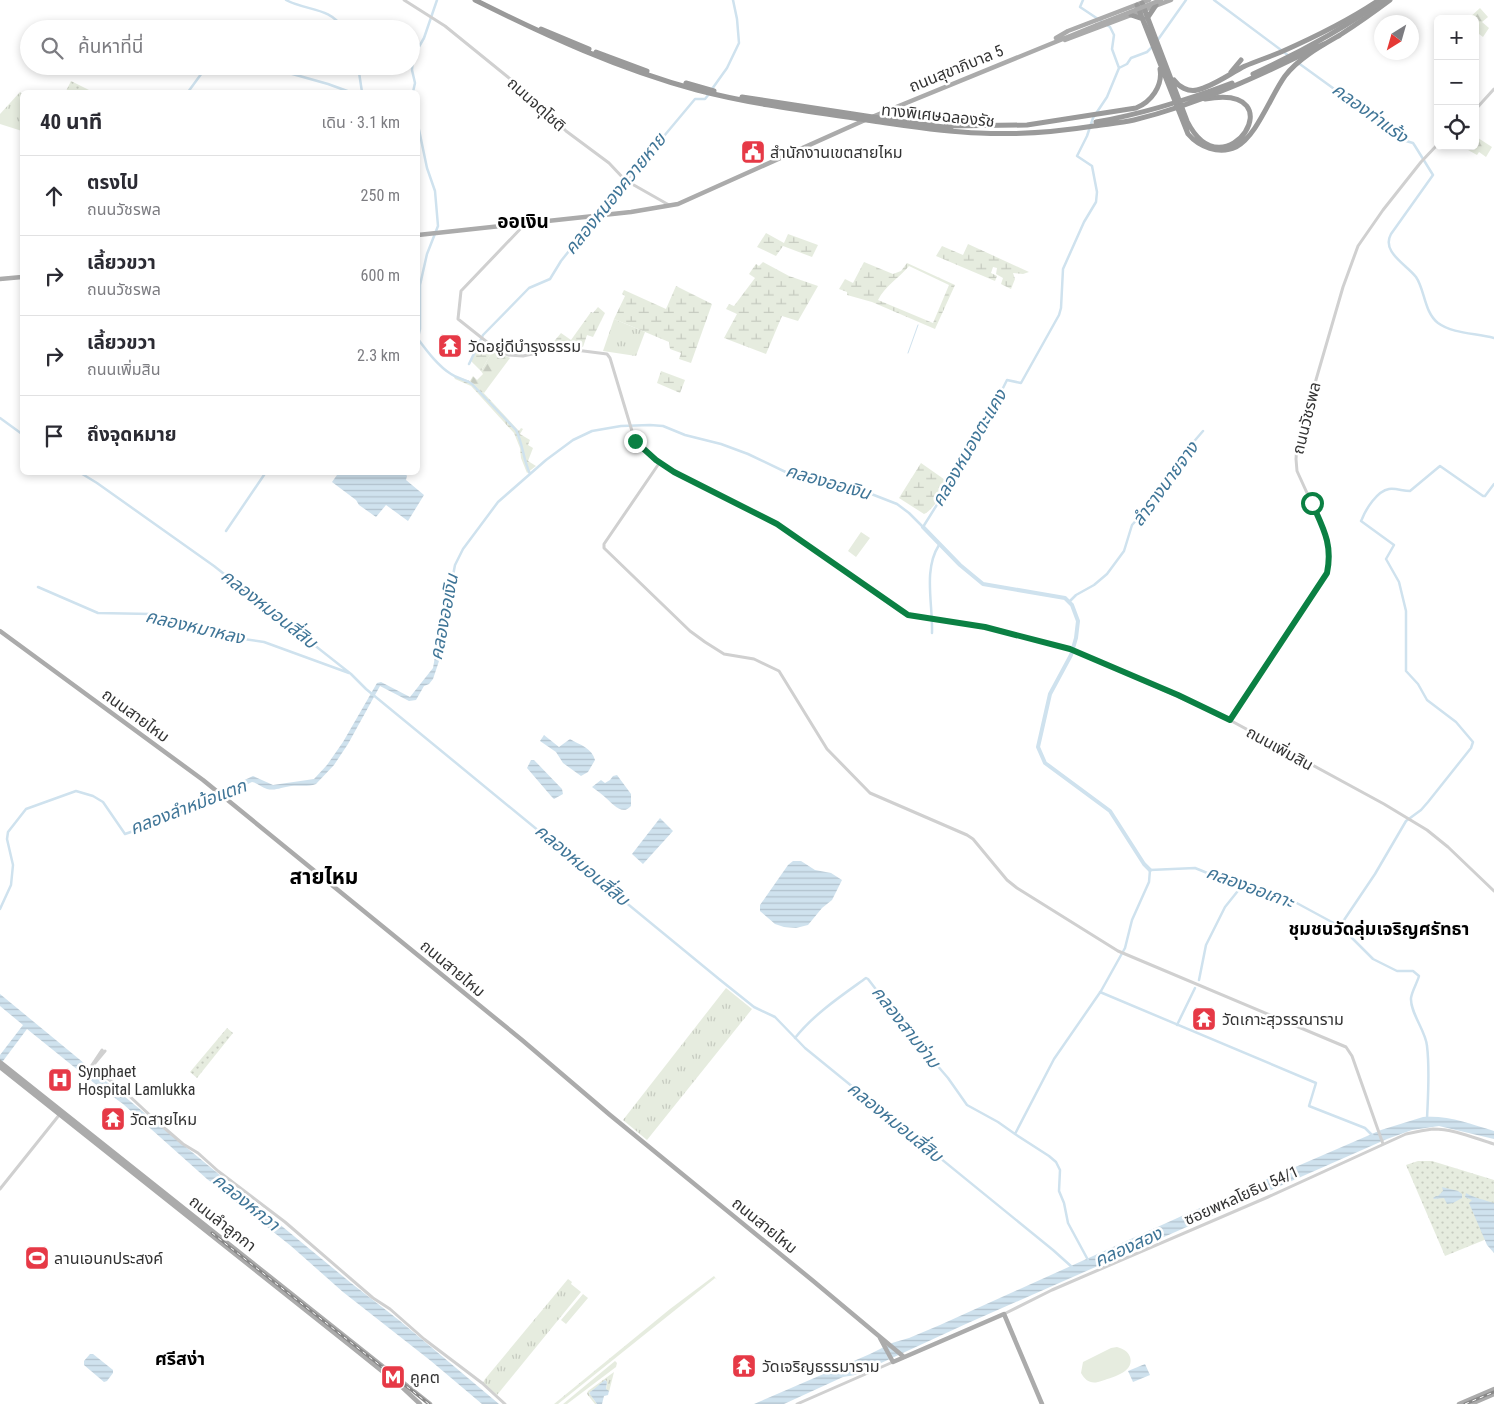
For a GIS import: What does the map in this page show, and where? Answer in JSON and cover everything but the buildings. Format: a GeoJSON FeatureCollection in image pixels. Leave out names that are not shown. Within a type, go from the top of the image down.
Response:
{"type":"FeatureCollection","features":[{"type":"Feature","properties":{"kind":"highway","name":"ทางพิเศษฉลองรัช"},"geometry":{"type":"LineString","coordinates":[[475,0],[573,47],[634,70],[695,89],[744,101],[919,128],[1014,134],[1078,128],[1132,120],[1202,99],[1270,70],[1324,44],[1390,0]]}},
{"type":"Feature","properties":{"kind":"highway","name":"ทางพิเศษฉลองรัช"},"geometry":{"type":"LineString","coordinates":[[482,0],[585,48],[635,67],[694,85],[745,97],[969,130],[1023,130],[1083,124],[1130,116],[1183,101],[1239,80],[1292,56],[1342,28],[1384,0]]}},
{"type":"Feature","properties":{"kind":"highway"},"geometry":{"type":"LineString","coordinates":[[1158,54],[1180,86],[1191,90],[1204,88],[1243,67],[1279,53],[1335,27],[1379,0]]}},
{"type":"Feature","properties":{"kind":"highway"},"geometry":{"type":"LineString","coordinates":[[929,125],[1027,125],[1136,108],[1148,101],[1153,95],[1160,81],[1161,73],[1154,38],[1140,4]]}},
{"type":"Feature","properties":{"kind":"highway"},"geometry":{"type":"LineString","coordinates":[[1146,18],[1156,5]]}},
{"type":"Feature","properties":{"kind":"highway"},"geometry":{"type":"LineString","coordinates":[[1131,15],[1146,18]]}},
{"type":"Feature","properties":{"kind":"highway"},"geometry":{"type":"LineString","coordinates":[[1158,54],[1188,134],[1197,143],[1205,147],[1213,150],[1225,150],[1241,144],[1250,134],[1273,94],[1290,70],[1324,44]]}},
{"type":"Feature","properties":{"kind":"highway"},"geometry":{"type":"LineString","coordinates":[[1229,74],[1233,66],[1242,60]]}},
{"type":"Feature","properties":{"kind":"highway"},"geometry":{"type":"LineString","coordinates":[[1233,66],[1243,67]]}},
{"type":"Feature","properties":{"kind":"highway"},"geometry":{"type":"LineString","coordinates":[[1167,68],[1194,133],[1204,143],[1216,146],[1232,144],[1242,137],[1250,125],[1250,113],[1244,104],[1232,97],[1202,99]]}},
{"type":"Feature","properties":{"kind":"main road","name":"ถนนสุขาภิบาล 5"},"geometry":{"type":"LineString","coordinates":[[420,235],[670,206],[683,202],[888,109],[1044,46],[1150,0]]}},
{"type":"Feature","properties":{"kind":"main road"},"geometry":{"type":"LineString","coordinates":[[1150,0],[1156,5]]}},
{"type":"Feature","properties":{"kind":"main road","name":"ถนนสุขาภิบาล 5"},"geometry":{"type":"LineString","coordinates":[[1098,21],[1161,0]]}},
{"type":"Feature","properties":{"kind":"main road","name":"ถนนสุขาภิบาล 5"},"geometry":{"type":"LineString","coordinates":[[1044,46],[1072,38],[1171,0]]}},
{"type":"Feature","properties":{"kind":"main road"},"geometry":{"type":"LineString","coordinates":[[1128,8],[1132,10],[1131,15]]}},
{"type":"Feature","properties":{"kind":"main road"},"geometry":{"type":"LineString","coordinates":[[0,279],[20,277]]}},
{"type":"Feature","properties":{"kind":"main road","name":"ถนนสายไหม"},"geometry":{"type":"LineString","coordinates":[[0,631],[173,757],[522,1040],[610,1115],[880,1337],[893,1360]]}},
{"type":"Feature","properties":{"kind":"main road","name":"ถนนลำลูกกา"},"geometry":{"type":"LineString","coordinates":[[1,1065],[60,1114],[99,1143]]}},
{"type":"Feature","properties":{"kind":"main road","name":"ถนนลำลูกกา"},"geometry":{"type":"LineString","coordinates":[[1,1065],[430,1404]]}},
{"type":"Feature","properties":{"kind":"main road","name":"ถนนลำลูกกา"},"geometry":{"type":"LineString","coordinates":[[282,1288],[421,1404]]}},
{"type":"Feature","properties":{"kind":"main road"},"geometry":{"type":"LineString","coordinates":[[1004,1314],[1042,1404]]}},
{"type":"Feature","properties":{"kind":"main road","name":"ซอยพหลโยธิน 54/1"},"geometry":{"type":"LineString","coordinates":[[893,1360],[1004,1314]]}},
{"type":"Feature","properties":{"kind":"main road","name":"ถนนสายไหม"},"geometry":{"type":"LineString","coordinates":[[885,1344],[902,1356]]}},
{"type":"Feature","properties":{"kind":"main road"},"geometry":{"type":"LineString","coordinates":[[1459,1404],[1494,1389]]}},
{"type":"Feature","properties":{"kind":"main road"},"geometry":{"type":"LineString","coordinates":[[1471,1404],[1494,1394]]}},
{"type":"Feature","properties":{"kind":"street","name":"ถนนจตุโชติ"},"geometry":{"type":"LineString","coordinates":[[404,0],[435,18],[538,102],[566,130],[609,163],[626,181],[670,206]]}},
{"type":"Feature","properties":{"kind":"street"},"geometry":{"type":"LineString","coordinates":[[1479,106],[1494,89]]}},
{"type":"Feature","properties":{"kind":"street","name":"ถนนวัชรพล"},"geometry":{"type":"LineString","coordinates":[[1230,720],[1327,573],[1329,545],[1297,472],[1297,446],[1342,287],[1355,254],[1362,239],[1373,224],[1421,162],[1434,148]]}},
{"type":"Feature","properties":{"kind":"street","name":"ถนนเพิ่มสิน"},"geometry":{"type":"LineString","coordinates":[[525,224],[460,292],[458,319],[497,350],[510,356],[523,356],[560,348],[607,354],[610,358],[635,441],[660,462],[681,476],[777,524],[901,612],[915,617],[997,629],[1074,650],[1230,720],[1410,819],[1444,844],[1494,891]]}},
{"type":"Feature","properties":{"kind":"street"},"geometry":{"type":"LineString","coordinates":[[660,462],[604,544],[604,548],[690,631],[727,655],[754,659],[779,672],[784,677],[829,750],[870,793],[972,838],[1007,880],[1017,888],[1123,954],[1345,1047],[1352,1056],[1382,1142]]}},
{"type":"Feature","properties":{"kind":"street"},"geometry":{"type":"LineString","coordinates":[[103,1051],[92,1065],[94,1068],[124,1091],[183,1144],[198,1153],[218,1171],[285,1222],[373,1298],[390,1309],[424,1339],[482,1383],[505,1404]]}},
{"type":"Feature","properties":{"kind":"street"},"geometry":{"type":"LineString","coordinates":[[0,1189],[60,1114]]}},
{"type":"Feature","properties":{"kind":"street","name":"ซอยพหลโยธิน 54/1"},"geometry":{"type":"LineString","coordinates":[[1004,1314],[1052,1290],[1268,1197],[1382,1142],[1406,1134],[1432,1129],[1450,1130],[1494,1144]]}},
{"type":"Feature","properties":{"kind":"street"},"geometry":{"type":"LineString","coordinates":[[796,1404],[893,1360]]}},
{"type":"Feature","properties":{"kind":"green space"},"geometry":{"type":"Polygon","coordinates":[[[1480,8],[1488,17],[1482,22],[1489,28],[1483,37],[1479,34],[1479,15],[1472,15],[1480,8]]]}},
{"type":"Feature","properties":{"kind":"green space"},"geometry":{"type":"Polygon","coordinates":[[[71,81],[89,90],[66,90],[71,81]]]}},
{"type":"Feature","properties":{"kind":"green space"},"geometry":{"type":"Polygon","coordinates":[[[20,92],[20,130],[0,124],[0,114],[20,92]]]}},
{"type":"Feature","properties":{"kind":"green space"},"geometry":{"type":"Polygon","coordinates":[[[1479,139],[1492,147],[1486,157],[1479,152],[1477,155],[1468,150],[1479,150],[1479,139]]]}},
{"type":"Feature","properties":{"kind":"green space"},"geometry":{"type":"Polygon","coordinates":[[[766,233],[784,243],[788,234],[818,245],[812,257],[783,246],[776,256],[757,247],[766,233]]]}},
{"type":"Feature","properties":{"kind":"green space"},"geometry":{"type":"Polygon","coordinates":[[[968,244],[1029,272],[1023,274],[1013,273],[1015,279],[1011,289],[1001,284],[1003,278],[996,274],[997,268],[993,267],[991,273],[997,276],[995,281],[936,256],[942,246],[963,255],[968,244]]]}},
{"type":"Feature","properties":{"kind":"green space"},"geometry":{"type":"Polygon","coordinates":[[[763,262],[789,276],[818,286],[798,321],[782,316],[766,354],[724,338],[737,314],[726,309],[729,304],[734,306],[755,278],[749,274],[756,264],[759,266],[763,262]]]}},
{"type":"Feature","properties":{"kind":"green space"},"geometry":{"type":"Polygon","coordinates":[[[864,262],[893,274],[901,271],[907,263],[955,285],[935,329],[872,302],[847,295],[847,292],[839,289],[845,279],[853,283],[864,262]],[[909,266],[884,290],[878,300],[933,323],[949,285],[909,266]]]}},
{"type":"Feature","properties":{"kind":"green space"},"geometry":{"type":"Polygon","coordinates":[[[676,286],[712,304],[691,363],[679,359],[681,353],[670,349],[669,342],[614,319],[625,296],[622,294],[624,290],[666,309],[676,286]]]}},
{"type":"Feature","properties":{"kind":"green space"},"geometry":{"type":"Polygon","coordinates":[[[598,307],[605,313],[593,337],[587,335],[583,347],[551,345],[561,333],[571,340],[591,312],[593,313],[598,307]]]}},
{"type":"Feature","properties":{"kind":"green space"},"geometry":{"type":"Polygon","coordinates":[[[614,319],[645,332],[636,356],[603,351],[614,319]]]}},
{"type":"Feature","properties":{"kind":"green space"},"geometry":{"type":"Polygon","coordinates":[[[479,340],[493,350],[481,371],[470,360],[479,340]]]}},
{"type":"Feature","properties":{"kind":"green space"},"geometry":{"type":"Polygon","coordinates":[[[493,350],[510,358],[484,393],[470,381],[473,376],[477,380],[483,374],[481,371],[493,350]]]}},
{"type":"Feature","properties":{"kind":"green space"},"geometry":{"type":"Polygon","coordinates":[[[661,371],[685,380],[680,393],[657,383],[661,371]]]}},
{"type":"Feature","properties":{"kind":"green space"},"geometry":{"type":"Polygon","coordinates":[[[453,375],[470,381],[480,389],[519,431],[521,428],[523,429],[520,434],[530,440],[528,445],[533,448],[528,461],[536,466],[527,473],[514,433],[471,386],[455,379],[453,375]]]}},
{"type":"Feature","properties":{"kind":"green space"},"geometry":{"type":"Polygon","coordinates":[[[921,463],[948,482],[935,504],[924,514],[899,498],[921,463]]]}},
{"type":"Feature","properties":{"kind":"green space"},"geometry":{"type":"Polygon","coordinates":[[[861,532],[870,538],[856,557],[848,551],[861,532]]]}},
{"type":"Feature","properties":{"kind":"green space"},"geometry":{"type":"Polygon","coordinates":[[[726,988],[752,1009],[647,1140],[623,1120],[726,988]]]}},
{"type":"Feature","properties":{"kind":"green space"},"geometry":{"type":"Polygon","coordinates":[[[227,1028],[233,1033],[197,1078],[190,1072],[227,1028]]]}},
{"type":"Feature","properties":{"kind":"green space"},"geometry":{"type":"Polygon","coordinates":[[[1418,1161],[1432,1161],[1494,1180],[1494,1236],[1445,1256],[1406,1165],[1418,1161]]]}},
{"type":"Feature","properties":{"kind":"green space"},"geometry":{"type":"Polygon","coordinates":[[[714,1276],[717,1280],[715,1278],[558,1404],[554,1404],[670,1309],[714,1276]]]}},
{"type":"Feature","properties":{"kind":"green space"},"geometry":{"type":"Polygon","coordinates":[[[568,1279],[581,1292],[497,1395],[483,1383],[485,1379],[568,1279]]]}},
{"type":"Feature","properties":{"kind":"green space"},"geometry":{"type":"Polygon","coordinates":[[[583,1294],[588,1298],[566,1324],[561,1320],[583,1294]]]}},
{"type":"Feature","properties":{"kind":"green space"},"geometry":{"type":"Polygon","coordinates":[[[1117,1347],[1125,1350],[1130,1357],[1131,1363],[1125,1371],[1098,1382],[1090,1382],[1084,1378],[1081,1373],[1083,1362],[1111,1348],[1117,1347]]]}},
{"type":"Feature","properties":{"kind":"green space"},"geometry":{"type":"Polygon","coordinates":[[[615,1361],[617,1363],[616,1367],[567,1404],[563,1404],[615,1361]]]}},
{"type":"Feature","properties":{"kind":"green space"},"geometry":{"type":"Polygon","coordinates":[[[614,1372],[609,1392],[606,1390],[606,1380],[589,1393],[597,1404],[595,1404],[587,1394],[588,1391],[614,1372]]]}},
{"type":"Feature","properties":{"kind":"water"},"geometry":{"type":"Polygon","coordinates":[[[337,475],[406,475],[406,480],[424,495],[408,521],[386,505],[376,517],[332,482],[337,475]]]}},
{"type":"Feature","properties":{"kind":"water"},"geometry":{"type":"Polygon","coordinates":[[[437,645],[441,648],[433,679],[424,686],[416,700],[409,701],[380,686],[348,744],[334,765],[316,784],[270,789],[252,782],[205,804],[202,800],[253,776],[273,785],[314,779],[327,765],[343,742],[377,683],[381,682],[410,697],[433,668],[437,645]]]}},
{"type":"Feature","properties":{"kind":"water"},"geometry":{"type":"Polygon","coordinates":[[[544,735],[559,747],[570,739],[591,752],[595,760],[588,772],[581,776],[563,763],[556,752],[540,741],[544,735]]]}},
{"type":"Feature","properties":{"kind":"water"},"geometry":{"type":"Polygon","coordinates":[[[531,760],[534,760],[562,789],[563,794],[554,799],[551,796],[527,768],[531,760]]]}},
{"type":"Feature","properties":{"kind":"water"},"geometry":{"type":"Polygon","coordinates":[[[617,775],[631,794],[631,806],[628,809],[624,810],[615,806],[592,787],[601,780],[605,783],[617,775]]]}},
{"type":"Feature","properties":{"kind":"water"},"geometry":{"type":"Polygon","coordinates":[[[660,818],[673,831],[643,864],[632,854],[660,818]]]}},
{"type":"Feature","properties":{"kind":"water"},"geometry":{"type":"Polygon","coordinates":[[[793,861],[801,861],[815,870],[831,873],[842,880],[832,900],[822,908],[808,925],[796,928],[775,924],[760,911],[760,905],[788,865],[793,861]]]}},
{"type":"Feature","properties":{"kind":"water","name":"คลองหกวา"},"geometry":{"type":"Polygon","coordinates":[[[0,994],[499,1404],[482,1404],[207,1179],[123,1104],[27,1029],[0,1065],[0,1055],[23,1025],[0,1006],[0,994]]]}},
{"type":"Feature","properties":{"kind":"water","name":"คลองสอง"},"geometry":{"type":"Polygon","coordinates":[[[1423,1117],[1450,1119],[1494,1131],[1494,1139],[1439,1126],[1412,1130],[1387,1139],[968,1323],[855,1375],[843,1377],[784,1404],[754,1404],[892,1343],[940,1325],[1184,1215],[1381,1130],[1423,1117]]]}},
{"type":"Feature","properties":{"kind":"water"},"geometry":{"type":"Polygon","coordinates":[[[1442,1187],[1458,1191],[1462,1194],[1462,1198],[1447,1204],[1444,1198],[1434,1199],[1443,1191],[1442,1187]]]}},
{"type":"Feature","properties":{"kind":"water"},"geometry":{"type":"Polygon","coordinates":[[[1466,1193],[1494,1203],[1494,1253],[1487,1245],[1469,1203],[1472,1200],[1465,1197],[1466,1193]]]}},
{"type":"Feature","properties":{"kind":"water"},"geometry":{"type":"Polygon","coordinates":[[[90,1354],[93,1354],[113,1370],[107,1381],[104,1382],[84,1365],[84,1361],[90,1354]]]}},
{"type":"Feature","properties":{"kind":"water"},"geometry":{"type":"Polygon","coordinates":[[[1145,1364],[1150,1375],[1133,1382],[1128,1371],[1145,1364]]]}},
{"type":"Feature","properties":{"kind":"water"},"geometry":{"type":"Polygon","coordinates":[[[605,1380],[607,1382],[606,1389],[609,1391],[608,1395],[604,1396],[602,1404],[597,1404],[589,1393],[605,1380]]]}},
{"type":"Feature","properties":{"kind":"waterway"},"geometry":{"type":"LineString","coordinates":[[286,0],[318,10],[336,20]]}},
{"type":"Feature","properties":{"kind":"waterway"},"geometry":{"type":"LineString","coordinates":[[420,45],[437,0]]}},
{"type":"Feature","properties":{"kind":"waterway","name":"คลองหนองควายหาย"},"geometry":{"type":"LineString","coordinates":[[712,89],[727,68],[739,43],[733,0]]}},
{"type":"Feature","properties":{"kind":"waterway"},"geometry":{"type":"LineString","coordinates":[[1083,0],[1080,7],[1110,27],[1114,35],[1112,49],[1119,68]]}},
{"type":"Feature","properties":{"kind":"waterway","name":"คลองหนองตะแคง"},"geometry":{"type":"LineString","coordinates":[[1157,41],[1186,0]]}},
{"type":"Feature","properties":{"kind":"waterway","name":"คลองท่าแร้ง"},"geometry":{"type":"LineString","coordinates":[[1214,0],[1289,56]]}},
{"type":"Feature","properties":{"kind":"waterway","name":"คลองออเงิน"},"geometry":{"type":"LineString","coordinates":[[439,648],[455,565],[463,549],[498,502],[546,460],[573,440],[592,431],[621,426],[663,426],[685,435],[721,444],[748,454],[796,477],[861,490],[897,504],[923,527],[975,444],[1007,380],[1021,383],[1059,315],[1063,269],[1084,222],[1096,202],[1097,192],[1092,166],[1077,156],[1093,118],[1107,97],[1119,68],[1127,64],[1131,58],[1147,52],[1152,47]]}},
{"type":"Feature","properties":{"kind":"waterway","name":"คลองท่าแร้ง"},"geometry":{"type":"LineString","coordinates":[[1297,62],[1406,141],[1413,143],[1433,175],[1391,234],[1389,246],[1396,257],[1416,277],[1427,307],[1438,323],[1458,331],[1494,338]]}},
{"type":"Feature","properties":{"kind":"waterway"},"geometry":{"type":"LineString","coordinates":[[189,90],[200,75]]}},
{"type":"Feature","properties":{"kind":"waterway"},"geometry":{"type":"LineString","coordinates":[[296,75],[344,90]]}},
{"type":"Feature","properties":{"kind":"waterway"},"geometry":{"type":"LineString","coordinates":[[359,75],[362,90]]}},
{"type":"Feature","properties":{"kind":"waterway"},"geometry":{"type":"LineString","coordinates":[[413,75],[415,83],[413,90]]}},
{"type":"Feature","properties":{"kind":"waterway","name":"คลองหนองควายหาย"},"geometry":{"type":"LineString","coordinates":[[469,364],[483,335],[529,288],[550,279],[561,261],[592,222],[695,99],[705,99],[709,94]]}},
{"type":"Feature","properties":{"kind":"waterway"},"geometry":{"type":"LineString","coordinates":[[420,135],[427,168],[435,191],[438,226],[427,254],[420,285]]}},
{"type":"Feature","properties":{"kind":"waterway"},"geometry":{"type":"LineString","coordinates":[[420,285],[420,329]]}},
{"type":"Feature","properties":{"kind":"waterway"},"geometry":{"type":"LineString","coordinates":[[908,353],[918,325]]}},
{"type":"Feature","properties":{"kind":"waterway"},"geometry":{"type":"LineString","coordinates":[[420,342],[446,371],[472,384],[516,430],[530,474]]}},
{"type":"Feature","properties":{"kind":"waterway","name":"คลองหมอนสี่สิบ"},"geometry":{"type":"LineString","coordinates":[[0,418],[20,433]]}},
{"type":"Feature","properties":{"kind":"waterway","name":"ลำรางนายจาง"},"geometry":{"type":"LineString","coordinates":[[1069,602],[1107,574],[1124,551],[1132,525],[1141,515],[1178,460],[1203,431]]}},
{"type":"Feature","properties":{"kind":"waterway"},"geometry":{"type":"LineString","coordinates":[[1340,926],[1375,874],[1406,821],[1428,802],[1471,748],[1473,742],[1456,722],[1427,700],[1418,684],[1406,671],[1406,611],[1399,582],[1386,559],[1394,545],[1361,521],[1369,506],[1380,493],[1389,489],[1410,491],[1440,466],[1483,496],[1494,484]]}},
{"type":"Feature","properties":{"kind":"waterway","name":"คลองหมอนสี่สิบ"},"geometry":{"type":"LineString","coordinates":[[84,475],[214,566],[351,674],[366,689],[719,979],[754,1007],[775,1017],[805,1048],[1072,1267]]}},
{"type":"Feature","properties":{"kind":"waterway"},"geometry":{"type":"LineString","coordinates":[[226,531],[264,475]]}},
{"type":"Feature","properties":{"kind":"waterway","name":"คลองออเงิน"},"geometry":{"type":"LineString","coordinates":[[923,527],[960,565],[983,584],[1065,598],[1072,605],[1078,621],[1076,638],[1071,655],[1050,694],[1038,747],[1045,763],[1110,811],[1144,864],[1150,870]]}},
{"type":"Feature","properties":{"kind":"waterway"},"geometry":{"type":"LineString","coordinates":[[932,633],[930,576],[931,565],[939,545]]}},
{"type":"Feature","properties":{"kind":"waterway","name":"คลองหมาหลง"},"geometry":{"type":"LineString","coordinates":[[38,587],[98,613],[151,614],[189,622],[229,637],[264,642],[349,673]]}},
{"type":"Feature","properties":{"kind":"waterway","name":"คลองลำหม้อแตก"},"geometry":{"type":"LineString","coordinates":[[0,909],[11,885],[13,865],[7,839],[8,832],[26,809],[76,791],[93,796],[103,802],[125,834],[206,801]]}},
{"type":"Feature","properties":{"kind":"waterway","name":"คลองออเกาะ"},"geometry":{"type":"LineString","coordinates":[[1088,1260],[1068,1223],[1064,1203],[1059,1191],[1060,1170],[1056,1162],[1015,1134],[1054,1059],[1101,991],[1125,948],[1132,920],[1149,882],[1150,870],[1195,868],[1242,887],[1293,901],[1341,927],[1373,959],[1397,971],[1413,971],[1419,976],[1412,993],[1411,1004],[1427,1046],[1429,1073],[1427,1119]]}},
{"type":"Feature","properties":{"kind":"waterway"},"geometry":{"type":"LineString","coordinates":[[1199,980],[1206,945],[1225,907],[1241,887]]}},
{"type":"Feature","properties":{"kind":"waterway","name":"คลองสามง่าม"},"geometry":{"type":"LineString","coordinates":[[795,1038],[819,1013],[866,978],[948,1078],[967,1105],[1015,1134]]}},
{"type":"Feature","properties":{"kind":"waterway"},"geometry":{"type":"LineString","coordinates":[[1177,1025],[1195,988]]}},
{"type":"Feature","properties":{"kind":"waterway"},"geometry":{"type":"LineString","coordinates":[[1100,992],[1316,1083],[1309,1106],[1365,1128],[1373,1136]]}},
{"type":"Feature","properties":{"kind":"railway"},"geometry":{"type":"LineString","coordinates":[[212,1233],[429,1404]]}},
{"type":"Feature","properties":{"kind":"railway"},"geometry":{"type":"LineString","coordinates":[[1465,1404],[1494,1392]]}},
{"type":"Feature","properties":{"kind":"place","name":"สำนักงานเขตสายไหม"},"geometry":{"type":"Point","coordinates":[753,152]}},
{"type":"Feature","properties":{"kind":"place","name":"วัดอยู่ดีบำรุงธรรม"},"geometry":{"type":"Point","coordinates":[450,346]}},
{"type":"Feature","properties":{"kind":"place","name":"วัดเกาะสุวรรณาราม"},"geometry":{"type":"Point","coordinates":[1204,1019]}},
{"type":"Feature","properties":{"kind":"place","name":"Synphaet Hospital Lamlukka"},"geometry":{"type":"Point","coordinates":[60,1080]}},
{"type":"Feature","properties":{"kind":"place","name":"วัดสายไหม"},"geometry":{"type":"Point","coordinates":[113,1119]}},
{"type":"Feature","properties":{"kind":"place","name":"ลานเอนกประสงค์"},"geometry":{"type":"Point","coordinates":[37,1258]}},
{"type":"Feature","properties":{"kind":"place","name":"วัดเจริญธรรมาราม"},"geometry":{"type":"Point","coordinates":[744,1366]}},
{"type":"Feature","properties":{"kind":"place","name":"คูคต"},"geometry":{"type":"Point","coordinates":[393,1377]}},
{"type":"Feature","properties":{"kind":"district","name":"ออเงิน"},"geometry":{"type":"Point","coordinates":[523,221]}},
{"type":"Feature","properties":{"kind":"district","name":"สายไหม"},"geometry":{"type":"Point","coordinates":[324,877]}},
{"type":"Feature","properties":{"kind":"district","name":"ชุมชนวัดลุ่มเจริญศรัทธา"},"geometry":{"type":"Point","coordinates":[1379,929]}},
{"type":"Feature","properties":{"kind":"district","name":"ศรีสง่า"},"geometry":{"type":"Point","coordinates":[180,1359]}},
{"type":"Feature","properties":{"kind":"route"},"geometry":{"type":"LineString","coordinates":[[635,441],[656,460],[674,472],[792,533],[908,615],[997,629],[1086,654],[1230,720],[1327,573],[1329,545],[1312,503]]}}]}
